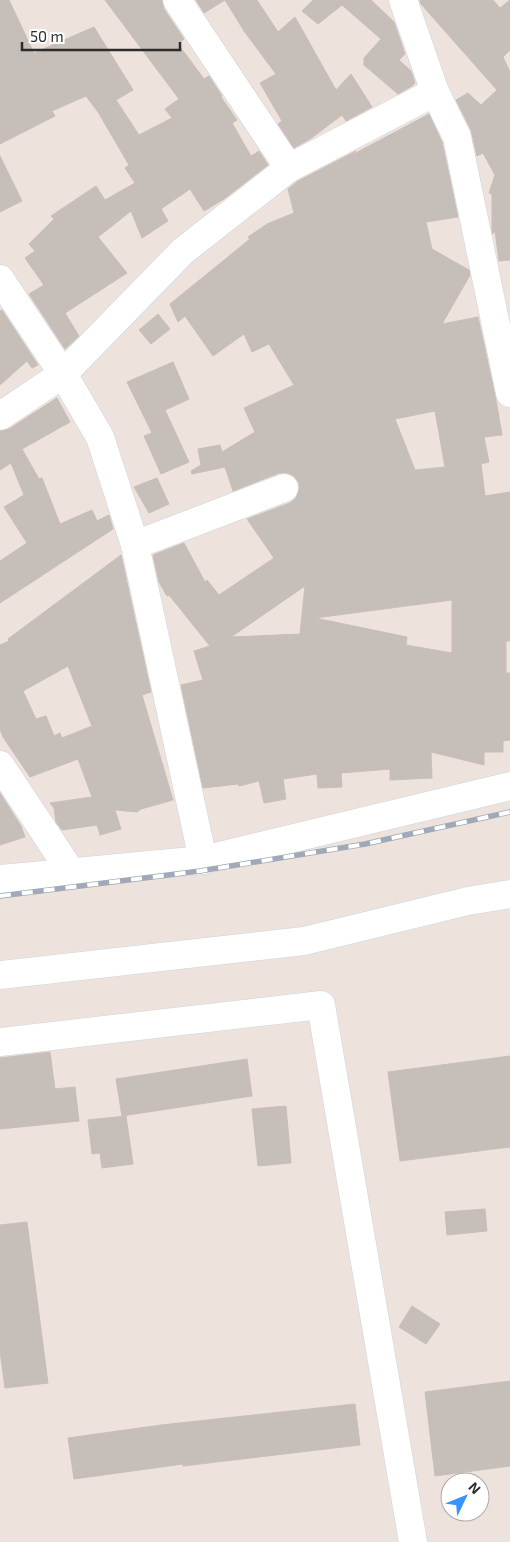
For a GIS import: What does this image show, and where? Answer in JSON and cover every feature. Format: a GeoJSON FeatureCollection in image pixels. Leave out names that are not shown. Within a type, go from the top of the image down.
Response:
{"type":"FeatureCollection","features":[{"type":"Feature","properties":{"kind":"street"},"geometry":{"type":"LineString","coordinates":[[177,0],[289,168]]}},
{"type":"Feature","properties":{"kind":"street"},"geometry":{"type":"LineString","coordinates":[[406,2],[435,92],[457,137],[510,393]]}},
{"type":"Feature","properties":{"kind":"street"},"geometry":{"type":"LineString","coordinates":[[0,416],[63,374],[183,251],[289,168],[435,92]]}},
{"type":"Feature","properties":{"kind":"street"},"geometry":{"type":"LineString","coordinates":[[0,279],[63,374],[100,437],[135,545],[203,860]]}},
{"type":"Feature","properties":{"kind":"street"},"geometry":{"type":"LineString","coordinates":[[135,545],[284,488]]}},
{"type":"Feature","properties":{"kind":"street"},"geometry":{"type":"LineString","coordinates":[[0,764],[71,872]]}},
{"type":"Feature","properties":{"kind":"street"},"geometry":{"type":"LineString","coordinates":[[0,879],[203,860],[510,786]]}},
{"type":"Feature","properties":{"kind":"street"},"geometry":{"type":"LineString","coordinates":[[0,975],[304,941],[468,901],[510,894]]}},
{"type":"Feature","properties":{"kind":"street"},"geometry":{"type":"LineString","coordinates":[[0,1042],[321,1004],[413,1542]]}},
{"type":"Feature","properties":{"kind":"building"},"geometry":{"type":"Polygon","coordinates":[[[0,0],[9,0],[34,53],[94,27],[133,90],[116,100],[139,135],[172,118],[165,109],[179,99],[105,0],[162,0],[164,9],[184,39],[178,44],[204,79],[209,76],[237,120],[232,123],[251,156],[259,151],[268,165],[224,199],[204,211],[190,189],[161,209],[168,221],[142,238],[131,211],[98,237],[127,273],[65,313],[79,336],[65,349],[29,294],[44,285],[25,258],[35,251],[29,244],[54,219],[51,216],[96,186],[105,200],[135,183],[125,168],[129,165],[98,112],[86,96],[52,111],[55,116],[0,144],[0,0]]]}},
{"type":"Feature","properties":{"kind":"building"},"geometry":{"type":"Polygon","coordinates":[[[196,0],[225,0],[204,13],[196,0]]]}},
{"type":"Feature","properties":{"kind":"building"},"geometry":{"type":"Polygon","coordinates":[[[225,0],[257,0],[278,32],[295,17],[336,90],[351,74],[372,107],[346,121],[342,115],[310,139],[294,148],[278,124],[282,121],[260,83],[276,74],[244,31],[225,0]]]}},
{"type":"Feature","properties":{"kind":"building"},"geometry":{"type":"Polygon","coordinates":[[[313,0],[371,0],[394,22],[405,54],[399,60],[411,71],[415,83],[398,94],[364,65],[364,58],[381,39],[342,5],[318,24],[302,11],[313,0]]]}},
{"type":"Feature","properties":{"kind":"building"},"geometry":{"type":"Polygon","coordinates":[[[420,0],[493,0],[500,8],[510,0],[510,50],[503,57],[510,72],[510,260],[499,261],[495,231],[493,234],[492,230],[492,194],[489,193],[495,175],[483,153],[477,156],[471,130],[456,100],[468,93],[481,105],[497,90],[421,4],[420,0]]]}},
{"type":"Feature","properties":{"kind":"building"},"geometry":{"type":"Polygon","coordinates":[[[429,114],[442,142],[458,217],[426,222],[432,249],[469,270],[470,275],[442,324],[478,317],[502,435],[484,437],[489,462],[481,464],[485,496],[510,492],[510,641],[506,641],[506,673],[510,673],[510,740],[503,741],[503,752],[484,752],[484,765],[431,752],[432,778],[390,780],[390,769],[341,773],[342,787],[318,788],[317,774],[283,779],[286,799],[264,803],[259,781],[239,786],[238,784],[203,788],[181,685],[203,680],[194,651],[210,646],[169,595],[167,596],[159,582],[153,555],[184,543],[205,582],[207,580],[219,595],[274,558],[247,519],[290,503],[296,498],[299,483],[294,476],[287,473],[279,473],[233,491],[225,467],[192,474],[191,471],[201,465],[198,449],[220,445],[222,452],[255,432],[244,408],[294,385],[269,344],[252,352],[244,334],[213,356],[185,316],[178,322],[170,304],[250,239],[248,237],[267,224],[294,213],[288,189],[298,181],[356,151],[352,155],[429,114]],[[435,411],[395,419],[415,470],[445,467],[435,411]],[[305,586],[231,637],[300,634],[305,586]],[[452,600],[315,618],[407,637],[406,645],[452,653],[452,600]]]}},
{"type":"Feature","properties":{"kind":"building"},"geometry":{"type":"Polygon","coordinates":[[[0,156],[22,201],[0,212],[0,156]]]}},
{"type":"Feature","properties":{"kind":"building"},"geometry":{"type":"Polygon","coordinates":[[[2,310],[38,365],[32,368],[27,361],[0,385],[0,311],[2,310]]]}},
{"type":"Feature","properties":{"kind":"building"},"geometry":{"type":"Polygon","coordinates":[[[158,314],[170,329],[151,344],[139,330],[158,314]]]}},
{"type":"Feature","properties":{"kind":"building"},"geometry":{"type":"Polygon","coordinates":[[[173,362],[189,399],[165,410],[189,462],[161,474],[144,436],[152,433],[127,382],[173,362]]]}},
{"type":"Feature","properties":{"kind":"building"},"geometry":{"type":"Polygon","coordinates":[[[57,398],[70,422],[22,449],[39,479],[42,478],[60,524],[92,510],[97,521],[109,515],[113,529],[0,603],[0,561],[27,543],[4,507],[24,495],[11,463],[0,470],[0,431],[9,429],[57,398]]]}},
{"type":"Feature","properties":{"kind":"building"},"geometry":{"type":"Polygon","coordinates":[[[157,478],[169,504],[149,513],[134,487],[157,478]]]}},
{"type":"Feature","properties":{"kind":"building"},"geometry":{"type":"Polygon","coordinates":[[[121,555],[151,692],[142,695],[173,800],[141,809],[137,812],[115,810],[121,829],[100,835],[97,825],[62,830],[56,822],[54,808],[50,803],[92,797],[78,759],[30,777],[3,737],[0,729],[0,645],[9,641],[8,639],[121,555]],[[68,666],[23,691],[36,719],[46,716],[54,736],[60,733],[62,738],[92,726],[68,666]]]}},
{"type":"Feature","properties":{"kind":"building"},"geometry":{"type":"Polygon","coordinates":[[[0,793],[21,826],[25,837],[0,845],[0,793]]]}},
{"type":"Feature","properties":{"kind":"building"},"geometry":{"type":"Polygon","coordinates":[[[50,1052],[55,1089],[75,1087],[79,1121],[0,1129],[0,1058],[50,1052]]]}},
{"type":"Feature","properties":{"kind":"building"},"geometry":{"type":"Polygon","coordinates":[[[510,1056],[510,1147],[400,1161],[388,1072],[510,1056]]]}},
{"type":"Feature","properties":{"kind":"building"},"geometry":{"type":"Polygon","coordinates":[[[247,1059],[252,1096],[122,1116],[116,1079],[247,1059]]]}},
{"type":"Feature","properties":{"kind":"building"},"geometry":{"type":"Polygon","coordinates":[[[286,1106],[291,1163],[258,1166],[252,1109],[286,1106]]]}},
{"type":"Feature","properties":{"kind":"building"},"geometry":{"type":"Polygon","coordinates":[[[126,1116],[133,1164],[102,1168],[100,1153],[92,1154],[88,1120],[126,1116]]]}},
{"type":"Feature","properties":{"kind":"building"},"geometry":{"type":"Polygon","coordinates":[[[485,1209],[487,1231],[447,1235],[445,1212],[485,1209]]]}},
{"type":"Feature","properties":{"kind":"building"},"geometry":{"type":"Polygon","coordinates":[[[27,1222],[48,1383],[5,1388],[0,1351],[0,1225],[27,1222]]]}},
{"type":"Feature","properties":{"kind":"building"},"geometry":{"type":"Polygon","coordinates":[[[412,1306],[440,1324],[426,1344],[399,1327],[412,1306]]]}},
{"type":"Feature","properties":{"kind":"building"},"geometry":{"type":"Polygon","coordinates":[[[510,1381],[510,1466],[465,1472],[440,1472],[440,1475],[435,1476],[425,1392],[510,1381]]]}},
{"type":"Feature","properties":{"kind":"building"},"geometry":{"type":"Polygon","coordinates":[[[355,1404],[360,1445],[183,1466],[183,1464],[74,1479],[68,1438],[161,1425],[355,1404]]]}},
{"type":"Feature","properties":{"kind":"railway"},"geometry":{"type":"LineString","coordinates":[[0,896],[200,871],[365,844],[510,812]]}}]}
